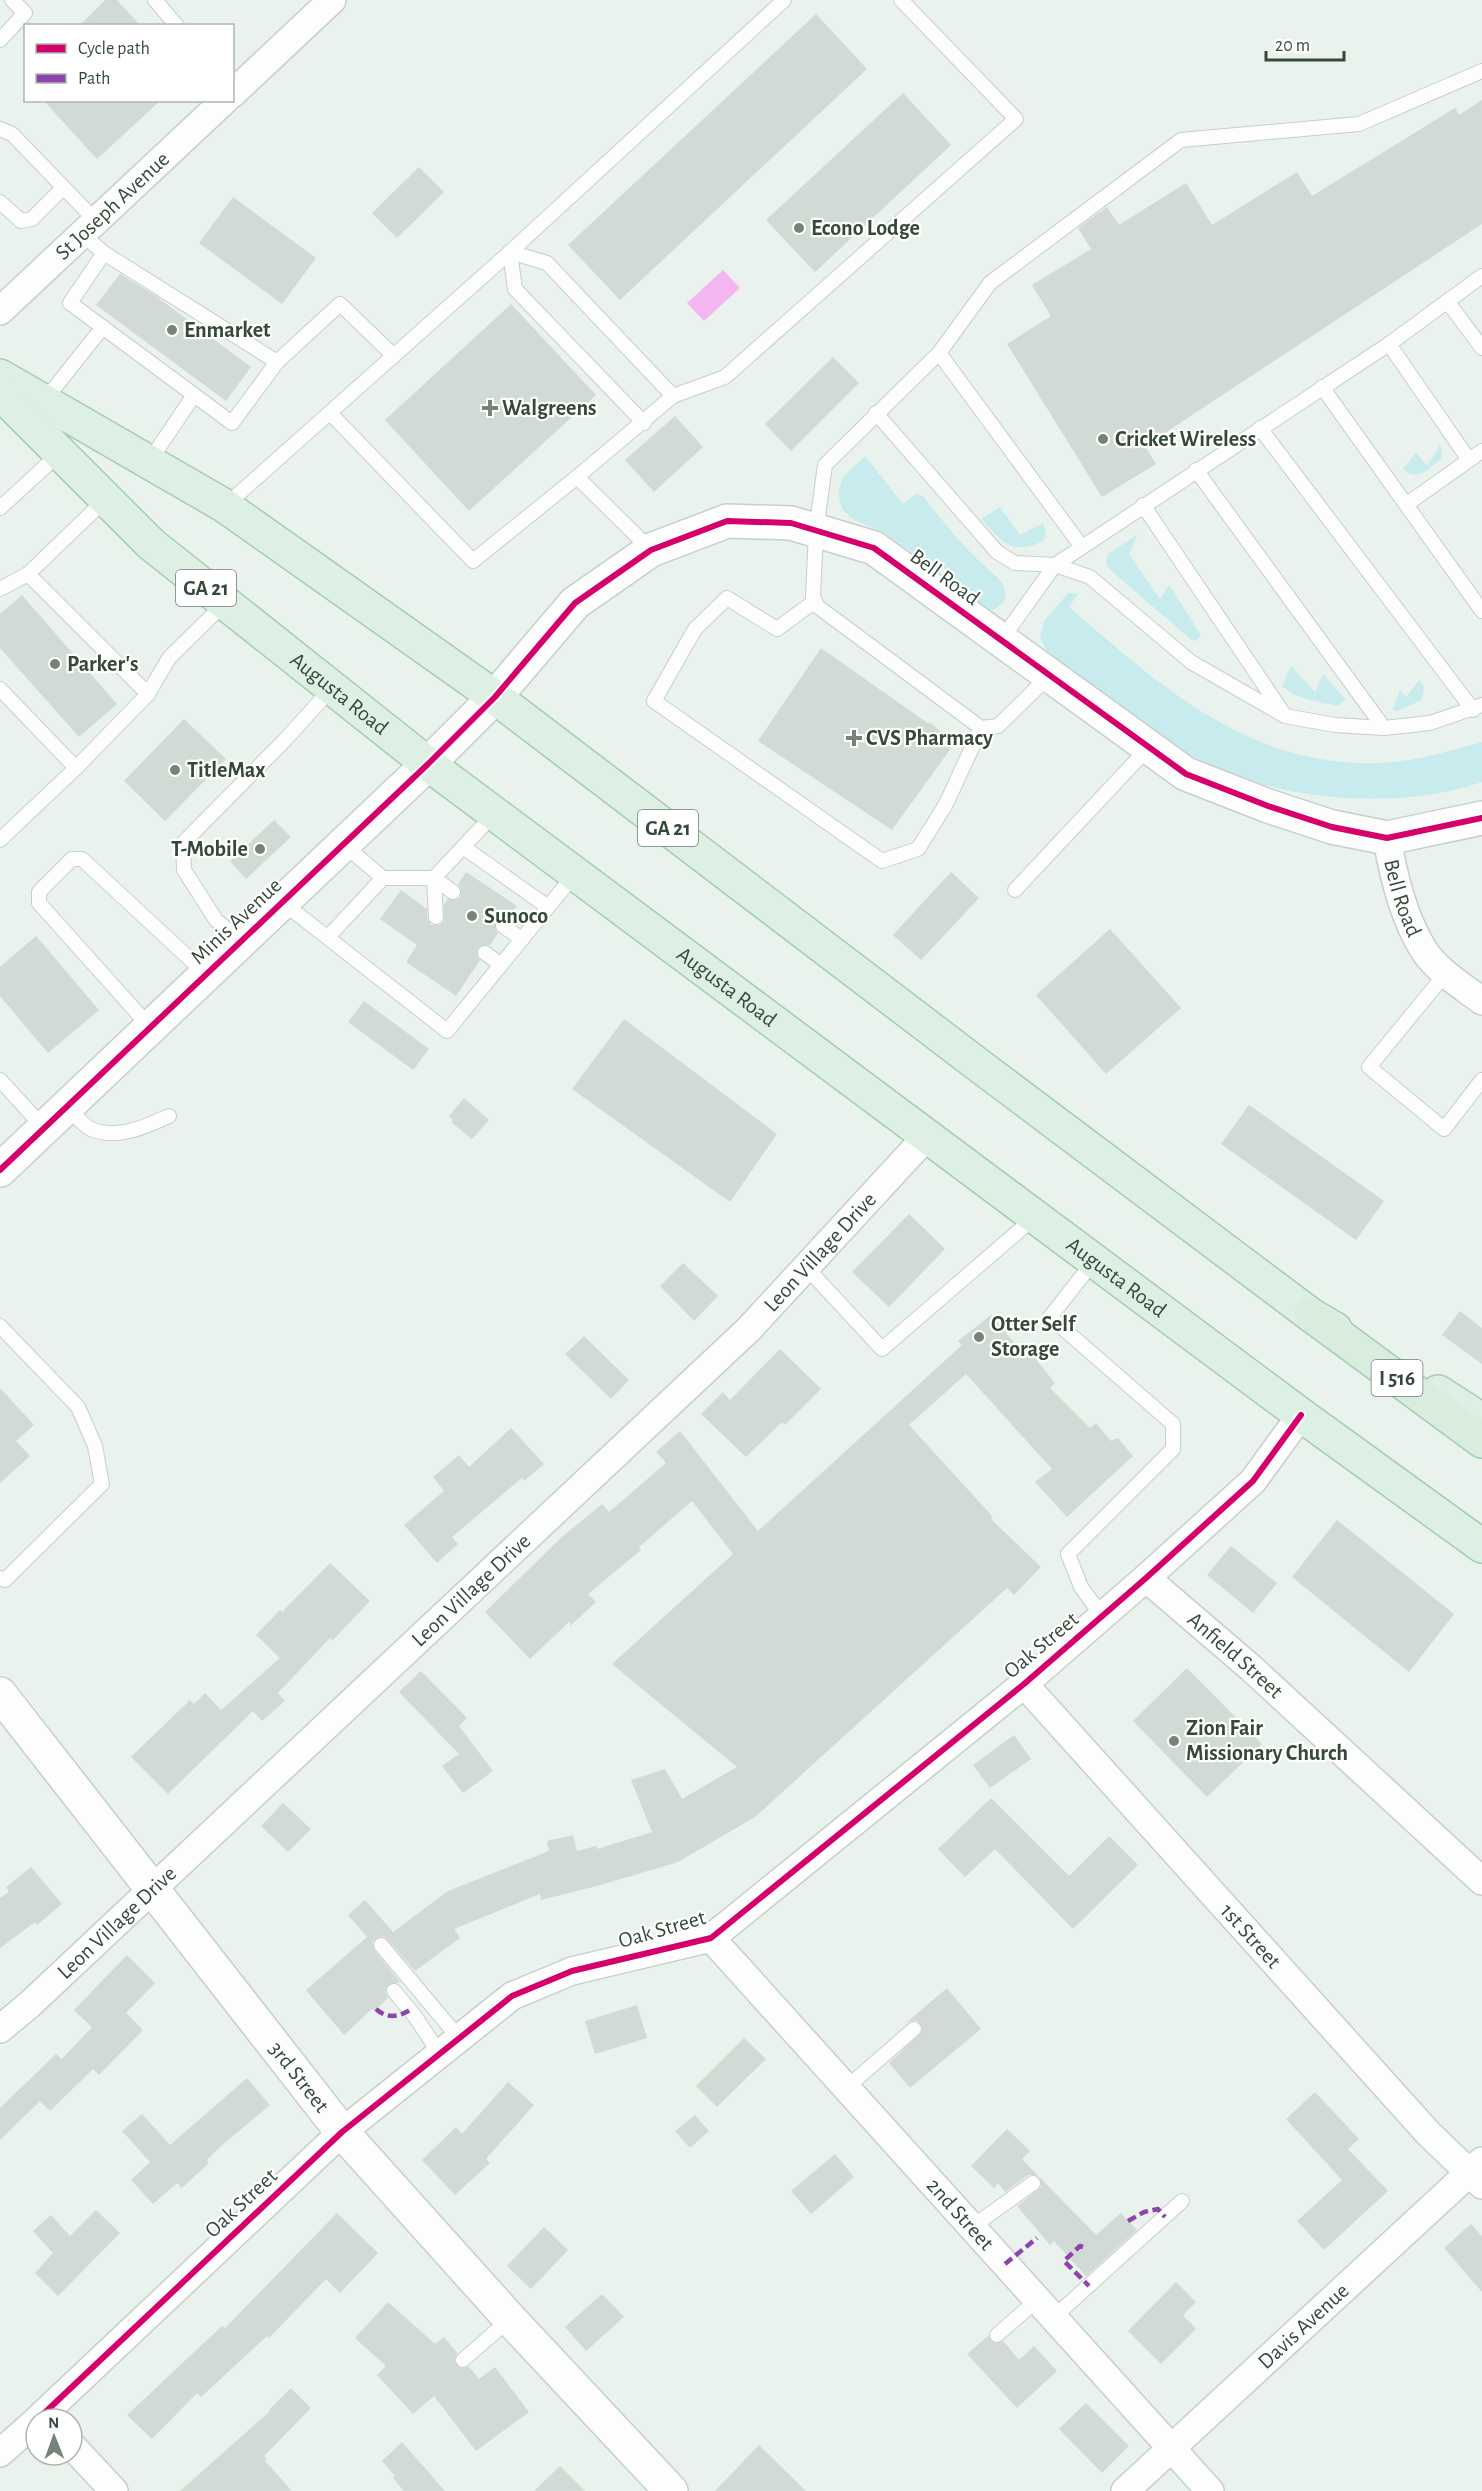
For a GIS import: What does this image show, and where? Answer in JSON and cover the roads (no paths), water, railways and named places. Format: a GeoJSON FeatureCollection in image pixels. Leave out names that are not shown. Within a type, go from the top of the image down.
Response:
{"type":"FeatureCollection","features":[{"type":"Feature","properties":{"kind":"highway","name":"GA 21"},"geometry":{"type":"LineString","coordinates":[[0,376],[225,506],[495,697],[1311,1315]]}},
{"type":"Feature","properties":{"kind":"highway","name":"Augusta Road"},"geometry":{"type":"LineString","coordinates":[[0,393],[151,544],[428,764],[1301,1415],[1482,1546]]}},
{"type":"Feature","properties":{"kind":"highway"},"geometry":{"type":"LineString","coordinates":[[1311,1315],[1482,1420]]}},
{"type":"Feature","properties":{"kind":"highway","name":"I 516"},"geometry":{"type":"LineString","coordinates":[[1311,1315],[1482,1441]]}},
{"type":"Feature","properties":{"kind":"street","name":"St Joseph Avenue"},"geometry":{"type":"LineString","coordinates":[[234,90],[332,0]]}},
{"type":"Feature","properties":{"kind":"street","name":"St Joseph Avenue"},"geometry":{"type":"LineString","coordinates":[[0,311],[221,102]]}},
{"type":"Feature","properties":{"kind":"street","name":"Bell Road"},"geometry":{"type":"LineString","coordinates":[[495,697],[575,603],[651,550],[727,521],[791,523],[874,548],[1186,774],[1268,807],[1332,827],[1388,838],[1392,872],[1423,950],[1446,973],[1482,1001]]}},
{"type":"Feature","properties":{"kind":"street","name":"Minis Avenue"},"geometry":{"type":"LineString","coordinates":[[0,1170],[428,764],[495,697]]}},
{"type":"Feature","properties":{"kind":"street"},"geometry":{"type":"LineString","coordinates":[[1388,838],[1482,818]]}},
{"type":"Feature","properties":{"kind":"street","name":"Leon Village Drive"},"geometry":{"type":"LineString","coordinates":[[0,2030],[749,1329],[927,1136]]}},
{"type":"Feature","properties":{"kind":"street","name":"Oak Street"},"geometry":{"type":"LineString","coordinates":[[54,2407],[342,2132],[512,1996],[572,1971],[711,1938],[1024,1684],[1146,1578],[1253,1481],[1301,1415]]}},
{"type":"Feature","properties":{"kind":"street","name":"Anfield Street"},"geometry":{"type":"LineString","coordinates":[[1146,1578],[1251,1668],[1482,1881]]}},
{"type":"Feature","properties":{"kind":"street","name":"1st Street"},"geometry":{"type":"LineString","coordinates":[[1024,1684],[1428,2133],[1478,2172]]}},
{"type":"Feature","properties":{"kind":"street","name":"3rd Street"},"geometry":{"type":"LineString","coordinates":[[0,1694],[342,2132],[510,2319],[671,2491]]}},
{"type":"Feature","properties":{"kind":"street","name":"2nd Street"},"geometry":{"type":"LineString","coordinates":[[711,1938],[1210,2491]]}},
{"type":"Feature","properties":{"kind":"street","name":"Davis Avenue"},"geometry":{"type":"LineString","coordinates":[[1125,2491],[1170,2447],[1478,2172]]}},
{"type":"Feature","properties":{"kind":"street","name":"Oak Street"},"geometry":{"type":"LineString","coordinates":[[0,2453],[24,2433]]}},
{"type":"Feature","properties":{"kind":"street"},"geometry":{"type":"LineString","coordinates":[[84,2459],[114,2491]]}},
{"type":"Feature","properties":{"kind":"lane"},"geometry":{"type":"LineString","coordinates":[[0,40],[25,13],[12,0]]}},
{"type":"Feature","properties":{"kind":"lane"},"geometry":{"type":"LineString","coordinates":[[155,0],[175,24]]}},
{"type":"Feature","properties":{"kind":"lane"},"geometry":{"type":"LineString","coordinates":[[225,506],[510,252],[784,0]]}},
{"type":"Feature","properties":{"kind":"lane"},"geometry":{"type":"LineString","coordinates":[[330,412],[473,561],[644,423],[673,396],[725,377],[1016,119],[901,0]]}},
{"type":"Feature","properties":{"kind":"lane"},"geometry":{"type":"LineString","coordinates":[[1050,675],[998,726],[981,729],[817,606],[813,597],[816,531],[825,465],[939,353],[990,283],[1180,140],[1359,124],[1482,71]]}},
{"type":"Feature","properties":{"kind":"lane"},"geometry":{"type":"LineString","coordinates":[[0,129],[12,134],[63,188],[104,253],[277,362]]}},
{"type":"Feature","properties":{"kind":"lane"},"geometry":{"type":"LineString","coordinates":[[0,202],[21,220],[32,219],[63,188]]}},
{"type":"Feature","properties":{"kind":"lane"},"geometry":{"type":"LineString","coordinates":[[510,252],[547,263],[673,396]]}},
{"type":"Feature","properties":{"kind":"lane"},"geometry":{"type":"LineString","coordinates":[[510,252],[515,289],[644,423]]}},
{"type":"Feature","properties":{"kind":"lane"},"geometry":{"type":"LineString","coordinates":[[104,253],[70,303],[232,423],[277,362],[340,304],[394,356]]}},
{"type":"Feature","properties":{"kind":"lane"},"geometry":{"type":"LineString","coordinates":[[1001,640],[1055,565],[1389,344],[1482,276]]}},
{"type":"Feature","properties":{"kind":"lane"},"geometry":{"type":"LineString","coordinates":[[1447,301],[1482,348]]}},
{"type":"Feature","properties":{"kind":"lane"},"geometry":{"type":"LineString","coordinates":[[44,401],[103,327]]}},
{"type":"Feature","properties":{"kind":"lane"},"geometry":{"type":"LineString","coordinates":[[1389,344],[1469,460]]}},
{"type":"Feature","properties":{"kind":"lane"},"geometry":{"type":"LineString","coordinates":[[939,353],[1082,547]]}},
{"type":"Feature","properties":{"kind":"lane"},"geometry":{"type":"LineString","coordinates":[[1322,387],[1482,611]]}},
{"type":"Feature","properties":{"kind":"lane"},"geometry":{"type":"LineString","coordinates":[[149,462],[194,395]]}},
{"type":"Feature","properties":{"kind":"lane"},"geometry":{"type":"LineString","coordinates":[[876,413],[997,552],[1015,563],[1055,565],[1090,577],[1191,662],[1285,716],[1335,725],[1384,728],[1430,723],[1478,707],[1260,428]]}},
{"type":"Feature","properties":{"kind":"lane"},"geometry":{"type":"LineString","coordinates":[[1407,504],[1482,451]]}},
{"type":"Feature","properties":{"kind":"lane"},"geometry":{"type":"LineString","coordinates":[[0,508],[60,453]]}},
{"type":"Feature","properties":{"kind":"lane"},"geometry":{"type":"LineString","coordinates":[[1196,470],[1384,728]]}},
{"type":"Feature","properties":{"kind":"lane"},"geometry":{"type":"LineString","coordinates":[[577,477],[651,550]]}},
{"type":"Feature","properties":{"kind":"lane"},"geometry":{"type":"LineString","coordinates":[[0,589],[28,574],[106,500]]}},
{"type":"Feature","properties":{"kind":"lane"},"geometry":{"type":"LineString","coordinates":[[1143,506],[1285,716]]}},
{"type":"Feature","properties":{"kind":"lane"},"geometry":{"type":"LineString","coordinates":[[28,574],[148,694]]}},
{"type":"Feature","properties":{"kind":"lane"},"geometry":{"type":"LineString","coordinates":[[815,602],[777,629],[727,598],[695,629],[654,701],[882,861],[918,849],[946,804],[981,729]]}},
{"type":"Feature","properties":{"kind":"lane"},"geometry":{"type":"LineString","coordinates":[[0,840],[76,768],[148,694],[169,658],[225,603]]}},
{"type":"Feature","properties":{"kind":"lane"},"geometry":{"type":"LineString","coordinates":[[241,940],[216,920],[184,870],[183,843],[285,740],[332,688]]}},
{"type":"Feature","properties":{"kind":"lane"},"geometry":{"type":"LineString","coordinates":[[0,689],[76,768]]}},
{"type":"Feature","properties":{"kind":"lane"},"geometry":{"type":"LineString","coordinates":[[1015,890],[1149,747]]}},
{"type":"Feature","properties":{"kind":"lane"},"geometry":{"type":"LineString","coordinates":[[436,917],[434,878],[494,814]]}},
{"type":"Feature","properties":{"kind":"lane"},"geometry":{"type":"LineString","coordinates":[[343,844],[383,878],[434,878],[453,892]]}},
{"type":"Feature","properties":{"kind":"lane"},"geometry":{"type":"LineString","coordinates":[[463,847],[548,907]]}},
{"type":"Feature","properties":{"kind":"lane"},"geometry":{"type":"LineString","coordinates":[[150,1027],[39,903],[39,892],[72,859],[82,859],[206,974]]}},
{"type":"Feature","properties":{"kind":"lane"},"geometry":{"type":"LineString","coordinates":[[282,902],[447,1031],[575,874]]}},
{"type":"Feature","properties":{"kind":"lane"},"geometry":{"type":"LineString","coordinates":[[328,937],[383,878]]}},
{"type":"Feature","properties":{"kind":"lane"},"geometry":{"type":"LineString","coordinates":[[503,926],[522,939]]}},
{"type":"Feature","properties":{"kind":"lane"},"geometry":{"type":"LineString","coordinates":[[484,953],[501,965]]}},
{"type":"Feature","properties":{"kind":"lane"},"geometry":{"type":"LineString","coordinates":[[1446,973],[1369,1068],[1444,1129],[1482,1080]]}},
{"type":"Feature","properties":{"kind":"lane"},"geometry":{"type":"LineString","coordinates":[[0,1080],[55,1117],[90,1129],[114,1132],[136,1131],[168,1116]]}},
{"type":"Feature","properties":{"kind":"lane"},"geometry":{"type":"LineString","coordinates":[[806,1268],[882,1349],[1035,1216]]}},
{"type":"Feature","properties":{"kind":"lane"},"geometry":{"type":"LineString","coordinates":[[1094,1261],[1050,1317],[1173,1424],[1173,1449],[1068,1554],[1081,1587],[1102,1616]]}},
{"type":"Feature","properties":{"kind":"lane"},"geometry":{"type":"LineString","coordinates":[[0,1326],[78,1407],[95,1446],[102,1484],[5,1580],[0,1578]]}},
{"type":"Feature","properties":{"kind":"lane"},"geometry":{"type":"LineString","coordinates":[[381,1945],[450,2046]]}},
{"type":"Feature","properties":{"kind":"lane"},"geometry":{"type":"LineString","coordinates":[[394,1991],[414,2015],[450,2046]]}},
{"type":"Feature","properties":{"kind":"lane"},"geometry":{"type":"LineString","coordinates":[[846,2088],[914,2029]]}},
{"type":"Feature","properties":{"kind":"lane"},"geometry":{"type":"LineString","coordinates":[[972,2228],[1033,2183]]}},
{"type":"Feature","properties":{"kind":"lane"},"geometry":{"type":"LineString","coordinates":[[997,2335],[1045,2309],[1182,2201]]}},
{"type":"Feature","properties":{"kind":"lane"},"geometry":{"type":"LineString","coordinates":[[463,2360],[510,2319]]}},
{"type":"Feature","properties":{"kind":"place","name":"Econo Lodge"},"geometry":{"type":"Point","coordinates":[799,228]}},
{"type":"Feature","properties":{"kind":"place","name":"Enmarket"},"geometry":{"type":"Point","coordinates":[172,330]}},
{"type":"Feature","properties":{"kind":"place","name":"Walgreens"},"geometry":{"type":"Point","coordinates":[490,408]}},
{"type":"Feature","properties":{"kind":"place","name":"Cricket Wireless"},"geometry":{"type":"Point","coordinates":[1103,439]}},
{"type":"Feature","properties":{"kind":"place","name":"Parker's"},"geometry":{"type":"Point","coordinates":[55,664]}},
{"type":"Feature","properties":{"kind":"place","name":"CVS Pharmacy"},"geometry":{"type":"Point","coordinates":[854,738]}},
{"type":"Feature","properties":{"kind":"place","name":"TitleMax"},"geometry":{"type":"Point","coordinates":[175,770]}},
{"type":"Feature","properties":{"kind":"place","name":"T-Mobile"},"geometry":{"type":"Point","coordinates":[260,849]}},
{"type":"Feature","properties":{"kind":"place","name":"Sunoco"},"geometry":{"type":"Point","coordinates":[472,916]}},
{"type":"Feature","properties":{"kind":"place","name":"Otter Self Storage"},"geometry":{"type":"Point","coordinates":[979,1337]}},
{"type":"Feature","properties":{"kind":"place","name":"Zion Fair Missionary Church"},"geometry":{"type":"Point","coordinates":[1174,1741]}}]}
